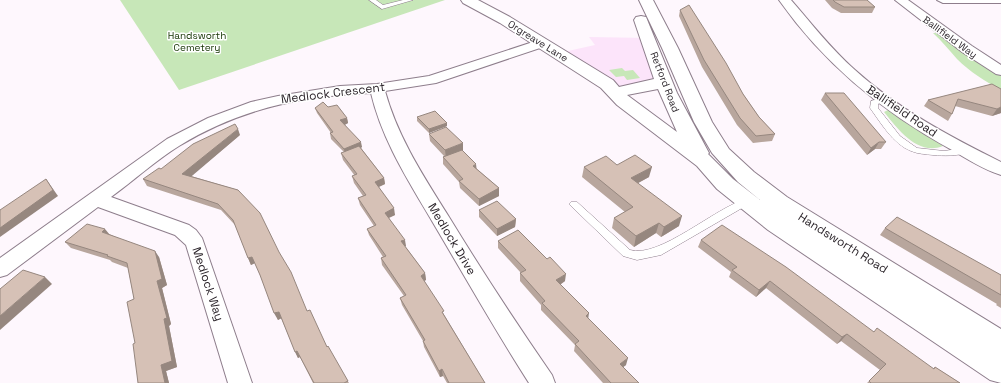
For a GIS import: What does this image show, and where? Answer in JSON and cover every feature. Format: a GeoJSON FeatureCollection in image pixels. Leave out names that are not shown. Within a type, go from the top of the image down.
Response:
{"type":"FeatureCollection","features":[{"type":"Feature","properties":{"kind":"main road","name":"Orgreave Lane"},"geometry":{"type":"LineString","coordinates":[[468,0],[542,42],[607,84],[623,101],[704,161]]}},
{"type":"Feature","properties":{"kind":"main road","name":"Retford Road"},"geometry":{"type":"LineString","coordinates":[[632,0],[649,38],[663,82],[687,120]]}},
{"type":"Feature","properties":{"kind":"main road","name":"Retford Road"},"geometry":{"type":"LineString","coordinates":[[646,0],[670,48],[687,120],[704,161]]}},
{"type":"Feature","properties":{"kind":"main road","name":"Orgreave Lane"},"geometry":{"type":"LineString","coordinates":[[626,90],[647,87],[663,82]]}},
{"type":"Feature","properties":{"kind":"main road","name":"Orgreave Lane"},"geometry":{"type":"LineString","coordinates":[[607,84],[626,90],[687,120]]}},
{"type":"Feature","properties":{"kind":"main road","name":"Orgreave Lane"},"geometry":{"type":"LineString","coordinates":[[648,119],[666,123],[687,120]]}},
{"type":"Feature","properties":{"kind":"main road","name":"Handsworth Road"},"geometry":{"type":"LineString","coordinates":[[687,120],[722,152],[746,177],[780,203],[1001,344]]}},
{"type":"Feature","properties":{"kind":"main road","name":"Handsworth Road"},"geometry":{"type":"LineString","coordinates":[[704,161],[725,184],[746,202],[818,252],[1001,370]]}},
{"type":"Feature","properties":{"kind":"street","name":"Ballifield Road"},"geometry":{"type":"LineString","coordinates":[[785,0],[844,68],[882,100],[930,131],[1001,169]]}},
{"type":"Feature","properties":{"kind":"street","name":"Ballifield Way"},"geometry":{"type":"LineString","coordinates":[[901,0],[967,49],[1001,71]]}},
{"type":"Feature","properties":{"kind":"street"},"geometry":{"type":"LineString","coordinates":[[943,0],[1001,0]]}},
{"type":"Feature","properties":{"kind":"street","name":"Medlock Crescent"},"geometry":{"type":"LineString","coordinates":[[0,269],[173,143],[213,121],[256,105],[307,94],[377,88],[431,80],[542,42]]}},
{"type":"Feature","properties":{"kind":"street","name":"Medlock Drive"},"geometry":{"type":"LineString","coordinates":[[377,88],[387,123],[419,184],[461,254],[543,383]]}},
{"type":"Feature","properties":{"kind":"street","name":"Medlock Way"},"geometry":{"type":"LineString","coordinates":[[96,199],[182,230],[189,235],[195,243],[240,383]]}},
{"type":"Feature","properties":{"kind":"lane"},"geometry":{"type":"LineString","coordinates":[[372,0],[382,7],[408,0]]}},
{"type":"Feature","properties":{"kind":"lane"},"geometry":{"type":"LineString","coordinates":[[882,100],[874,104],[874,108],[900,139],[907,145],[916,150],[939,154],[952,154],[964,150]]}},
{"type":"Feature","properties":{"kind":"lane"},"geometry":{"type":"LineString","coordinates":[[574,204],[627,254],[637,256],[658,252],[746,202]]}},
{"type":"Feature","properties":{"kind":"shaded area"},"geometry":{"type":"Polygon","coordinates":[[[589,37],[649,38],[663,82],[626,90],[607,84],[559,53],[595,45],[589,37]]]}},
{"type":"Feature","properties":{"kind":"green space","name":"Handsworth Cemetery"},"geometry":{"type":"Polygon","coordinates":[[[120,0],[445,0],[179,90],[120,0]]]}},
{"type":"Feature","properties":{"kind":"green space"},"geometry":{"type":"Polygon","coordinates":[[[933,33],[939,33],[969,57],[1001,76],[1001,90],[983,80],[967,68],[933,33]]]}},
{"type":"Feature","properties":{"kind":"green space"},"geometry":{"type":"Polygon","coordinates":[[[622,68],[625,71],[633,70],[640,78],[627,80],[624,76],[616,77],[609,70],[622,68]]]}},
{"type":"Feature","properties":{"kind":"green space"},"geometry":{"type":"Polygon","coordinates":[[[888,110],[943,146],[934,148],[925,147],[909,139],[895,126],[884,112],[888,110]]]}},
{"type":"Feature","properties":{"kind":"building"},"geometry":{"type":"Polygon","coordinates":[[[833,0],[867,0],[875,7],[844,7],[833,0]]]}},
{"type":"Feature","properties":{"kind":"building"},"geometry":{"type":"Polygon","coordinates":[[[689,5],[726,63],[743,94],[759,117],[775,134],[756,136],[740,118],[704,60],[680,10],[689,5]]]}},
{"type":"Feature","properties":{"kind":"building"},"geometry":{"type":"Polygon","coordinates":[[[992,84],[1001,89],[1001,107],[997,109],[958,99],[952,114],[928,100],[992,84]]]}},
{"type":"Feature","properties":{"kind":"building"},"geometry":{"type":"Polygon","coordinates":[[[825,93],[844,93],[886,142],[879,142],[871,148],[825,93]]]}},
{"type":"Feature","properties":{"kind":"building"},"geometry":{"type":"Polygon","coordinates":[[[323,102],[328,107],[337,105],[347,118],[340,120],[361,142],[344,149],[330,133],[333,132],[315,108],[323,102]]]}},
{"type":"Feature","properties":{"kind":"building"},"geometry":{"type":"Polygon","coordinates":[[[435,111],[447,123],[429,129],[417,117],[435,111]]]}},
{"type":"Feature","properties":{"kind":"building"},"geometry":{"type":"Polygon","coordinates":[[[235,124],[238,129],[182,174],[238,190],[260,213],[279,252],[291,272],[307,311],[310,310],[327,347],[328,346],[348,381],[344,383],[314,383],[297,351],[295,352],[279,312],[274,313],[260,275],[252,257],[248,258],[233,220],[218,204],[143,179],[159,168],[161,169],[193,144],[235,124]]]}},
{"type":"Feature","properties":{"kind":"building"},"geometry":{"type":"Polygon","coordinates":[[[446,127],[463,143],[445,150],[429,134],[446,127]]]}},
{"type":"Feature","properties":{"kind":"building"},"geometry":{"type":"Polygon","coordinates":[[[359,146],[384,178],[375,182],[394,208],[385,213],[405,240],[401,241],[425,273],[421,276],[444,311],[442,312],[485,383],[449,383],[442,369],[439,371],[423,341],[425,340],[400,298],[406,295],[381,258],[386,256],[367,229],[376,225],[358,198],[366,195],[352,176],[357,174],[341,153],[359,146]]]}},
{"type":"Feature","properties":{"kind":"building"},"geometry":{"type":"Polygon","coordinates":[[[462,150],[476,164],[473,166],[499,188],[479,199],[459,181],[463,179],[443,157],[462,150]]]}},
{"type":"Feature","properties":{"kind":"building"},"geometry":{"type":"Polygon","coordinates":[[[635,155],[652,167],[631,178],[682,216],[664,227],[659,223],[636,236],[614,218],[633,207],[584,167],[606,156],[617,165],[635,155]]]}},
{"type":"Feature","properties":{"kind":"building"},"geometry":{"type":"Polygon","coordinates":[[[46,179],[53,190],[0,228],[0,210],[46,179]]]}},
{"type":"Feature","properties":{"kind":"building"},"geometry":{"type":"Polygon","coordinates":[[[497,201],[516,219],[497,229],[479,210],[497,201]]]}},
{"type":"Feature","properties":{"kind":"building"},"geometry":{"type":"Polygon","coordinates":[[[897,217],[1001,275],[1001,295],[885,228],[897,217]]]}},
{"type":"Feature","properties":{"kind":"building"},"geometry":{"type":"Polygon","coordinates":[[[87,224],[105,229],[102,232],[155,251],[162,279],[157,281],[167,318],[164,319],[172,361],[161,365],[165,383],[138,383],[133,344],[135,343],[127,302],[134,299],[127,263],[107,256],[108,255],[65,242],[87,224]]]}},
{"type":"Feature","properties":{"kind":"building"},"geometry":{"type":"Polygon","coordinates":[[[722,225],[786,267],[874,332],[877,328],[934,369],[935,367],[960,383],[871,383],[869,381],[886,364],[847,334],[842,337],[770,281],[759,290],[732,270],[737,267],[701,240],[722,225]]]}},
{"type":"Feature","properties":{"kind":"building"},"geometry":{"type":"Polygon","coordinates":[[[518,230],[547,259],[550,257],[566,274],[556,280],[589,313],[586,316],[628,358],[620,364],[639,383],[611,383],[575,344],[579,341],[542,303],[545,301],[520,273],[526,270],[498,241],[518,230]]]}},
{"type":"Feature","properties":{"kind":"building"},"geometry":{"type":"Polygon","coordinates":[[[23,270],[45,277],[0,316],[0,289],[23,270]]]}}]}
